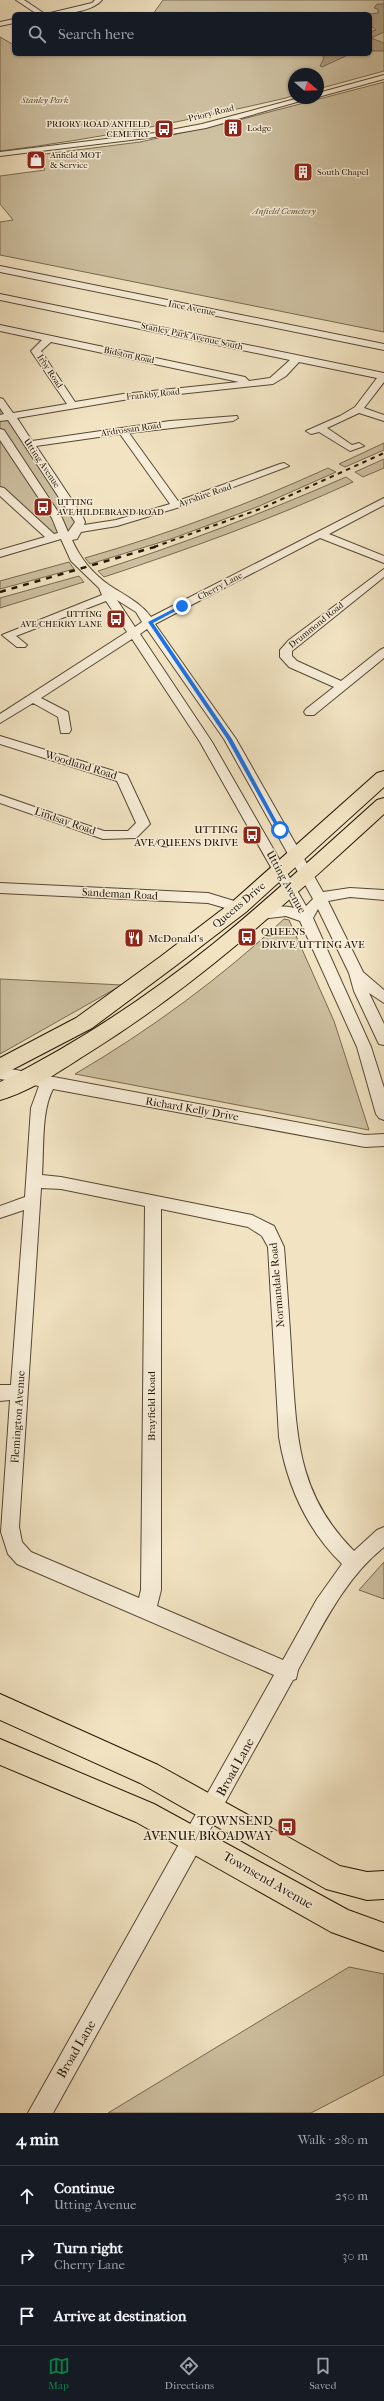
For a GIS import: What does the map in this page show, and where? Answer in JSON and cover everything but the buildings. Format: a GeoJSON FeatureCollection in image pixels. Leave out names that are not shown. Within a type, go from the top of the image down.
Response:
{"type":"FeatureCollection","features":[{"type":"Feature","properties":{"kind":"highway","name":"Queens Drive"},"geometry":{"type":"LineString","coordinates":[[0,1068],[84,1023],[239,907],[295,855],[384,777]]}},
{"type":"Feature","properties":{"kind":"highway","name":"Queens Drive"},"geometry":{"type":"LineString","coordinates":[[0,1092],[28,1078],[107,1030],[194,970],[261,914],[384,804]]}},
{"type":"Feature","properties":{"kind":"main road"},"geometry":{"type":"LineString","coordinates":[[0,1707],[150,1774],[336,1879],[367,1886],[384,1885]]}},
{"type":"Feature","properties":{"kind":"main road","name":"Townsend Avenue"},"geometry":{"type":"LineString","coordinates":[[0,1752],[145,1813],[195,1839],[341,1922],[384,1937]]}},
{"type":"Feature","properties":{"kind":"street"},"geometry":{"type":"LineString","coordinates":[[19,0],[39,12]]}},
{"type":"Feature","properties":{"kind":"street"},"geometry":{"type":"LineString","coordinates":[[59,12],[94,5],[99,0]]}},
{"type":"Feature","properties":{"kind":"street"},"geometry":{"type":"LineString","coordinates":[[69,3],[78,8]]}},
{"type":"Feature","properties":{"kind":"street"},"geometry":{"type":"LineString","coordinates":[[0,16],[12,22]]}},
{"type":"Feature","properties":{"kind":"street"},"geometry":{"type":"LineString","coordinates":[[0,24],[12,22]]}},
{"type":"Feature","properties":{"kind":"street"},"geometry":{"type":"LineString","coordinates":[[324,93],[384,77]]}},
{"type":"Feature","properties":{"kind":"street","name":"Priory Road"},"geometry":{"type":"LineString","coordinates":[[0,154],[155,135],[203,126],[288,103]]}},
{"type":"Feature","properties":{"kind":"street","name":"Ince Avenue"},"geometry":{"type":"LineString","coordinates":[[0,269],[384,347]]}},
{"type":"Feature","properties":{"kind":"street","name":"Stanley Park Avenue South"},"geometry":{"type":"LineString","coordinates":[[0,297],[384,377]]}},
{"type":"Feature","properties":{"kind":"street","name":"Bidston Road"},"geometry":{"type":"LineString","coordinates":[[0,328],[258,383]]}},
{"type":"Feature","properties":{"kind":"street","name":"Irby Road"},"geometry":{"type":"LineString","coordinates":[[48,339],[36,351],[73,406]]}},
{"type":"Feature","properties":{"kind":"street","name":"Frankby Road"},"geometry":{"type":"LineString","coordinates":[[0,418],[123,397],[273,381],[283,374],[297,358]]}},
{"type":"Feature","properties":{"kind":"street"},"geometry":{"type":"LineString","coordinates":[[358,446],[350,448],[316,429],[344,418],[358,409],[384,377]]}},
{"type":"Feature","properties":{"kind":"street","name":"Utting Avenue"},"geometry":{"type":"LineString","coordinates":[[0,401],[77,515],[80,522],[72,533],[69,548],[75,559],[108,592],[133,635],[206,742],[264,843],[278,871],[290,888],[306,918],[364,1047],[384,1114]]}},
{"type":"Feature","properties":{"kind":"street"},"geometry":{"type":"LineString","coordinates":[[358,409],[384,418]]}},
{"type":"Feature","properties":{"kind":"street","name":"Ardrossan Road"},"geometry":{"type":"LineString","coordinates":[[29,444],[122,430],[234,418]]}},
{"type":"Feature","properties":{"kind":"street"},"geometry":{"type":"LineString","coordinates":[[122,430],[176,505]]}},
{"type":"Feature","properties":{"kind":"street","name":"Utting Avenue"},"geometry":{"type":"LineString","coordinates":[[0,432],[57,518],[72,533]]}},
{"type":"Feature","properties":{"kind":"street","name":"Ayrshire Road"},"geometry":{"type":"LineString","coordinates":[[0,554],[52,538],[117,522],[176,505],[284,466]]}},
{"type":"Feature","properties":{"kind":"street"},"geometry":{"type":"LineString","coordinates":[[0,490],[52,538]]}},
{"type":"Feature","properties":{"kind":"street","name":"Cherry Lane"},"geometry":{"type":"LineString","coordinates":[[0,719],[133,635],[150,622],[384,501]]}},
{"type":"Feature","properties":{"kind":"street"},"geometry":{"type":"LineString","coordinates":[[319,534],[384,560]]}},
{"type":"Feature","properties":{"kind":"street","name":"Drummond Road"},"geometry":{"type":"LineString","coordinates":[[342,686],[293,664],[286,657],[286,650],[293,642],[384,572]]}},
{"type":"Feature","properties":{"kind":"street"},"geometry":{"type":"LineString","coordinates":[[4,633],[108,592]]}},
{"type":"Feature","properties":{"kind":"street","name":"Utting Avenue"},"geometry":{"type":"LineString","coordinates":[[108,592],[140,610],[150,622],[230,739],[320,899],[375,1014],[384,1040]]}},
{"type":"Feature","properties":{"kind":"street"},"geometry":{"type":"LineString","coordinates":[[4,633],[21,645]]}},
{"type":"Feature","properties":{"kind":"street"},"geometry":{"type":"LineString","coordinates":[[310,712],[384,652]]}},
{"type":"Feature","properties":{"kind":"street"},"geometry":{"type":"LineString","coordinates":[[33,698],[64,715],[65,730]]}},
{"type":"Feature","properties":{"kind":"street","name":"Woodland Road"},"geometry":{"type":"LineString","coordinates":[[0,740],[122,778],[143,824],[131,835]]}},
{"type":"Feature","properties":{"kind":"street","name":"Lindsay Road"},"geometry":{"type":"LineString","coordinates":[[1,800],[103,835],[131,835]]}},
{"type":"Feature","properties":{"kind":"street","name":"Sandeman Road"},"geometry":{"type":"LineString","coordinates":[[0,888],[208,898],[239,907]]}},
{"type":"Feature","properties":{"kind":"street"},"geometry":{"type":"LineString","coordinates":[[261,914],[287,911],[306,918],[311,906],[330,893],[337,892],[384,895]]}},
{"type":"Feature","properties":{"kind":"street"},"geometry":{"type":"LineString","coordinates":[[356,974],[384,998]]}},
{"type":"Feature","properties":{"kind":"street"},"geometry":{"type":"LineString","coordinates":[[350,1017],[375,1014],[384,1005]]}},
{"type":"Feature","properties":{"kind":"street","name":"Richard Kelly Drive"},"geometry":{"type":"LineString","coordinates":[[0,1073],[365,1141],[384,1140]]}},
{"type":"Feature","properties":{"kind":"street","name":"Flemington Avenue"},"geometry":{"type":"LineString","coordinates":[[48,1082],[40,1102],[10,1527],[11,1542],[24,1558],[289,1672]]}},
{"type":"Feature","properties":{"kind":"street","name":"Normandale Road"},"geometry":{"type":"LineString","coordinates":[[34,1181],[61,1184],[252,1221],[264,1227],[272,1236],[276,1247],[288,1437],[292,1462],[303,1490],[321,1525],[341,1552],[354,1563]]}},
{"type":"Feature","properties":{"kind":"street"},"geometry":{"type":"LineString","coordinates":[[0,1212],[33,1201]]}},
{"type":"Feature","properties":{"kind":"street","name":"Brayfield Road"},"geometry":{"type":"LineString","coordinates":[[146,1610],[151,1590],[153,1202]]}},
{"type":"Feature","properties":{"kind":"street"},"geometry":{"type":"LineString","coordinates":[[0,1393],[20,1392]]}},
{"type":"Feature","properties":{"kind":"street","name":"Broad Lane"},"geometry":{"type":"LineString","coordinates":[[40,2113],[332,1593],[354,1563],[384,1536]]}},
{"type":"Feature","properties":{"kind":"green space","name":"Stanley Park"},"geometry":{"type":"Polygon","coordinates":[[[163,0],[384,0],[384,71],[324,87],[324,68],[288,68],[288,97],[286,98],[144,128],[72,141],[0,151],[0,37],[12,44],[12,56],[372,56],[372,12],[154,12],[163,0]]]}},
{"type":"Feature","properties":{"kind":"green space","name":"Anfield Cemetery"},"geometry":{"type":"Polygon","coordinates":[[[384,82],[384,332],[0,255],[0,222],[13,220],[0,204],[0,176],[45,170],[37,155],[140,142],[235,121],[300,104],[324,104],[324,98],[384,82]]]}},
{"type":"Feature","properties":{"kind":"green space"},"geometry":{"type":"Polygon","coordinates":[[[0,401],[77,515],[75,534],[69,548],[63,535],[52,538],[0,490],[0,401]]]}},
{"type":"Feature","properties":{"kind":"green space"},"geometry":{"type":"Polygon","coordinates":[[[384,443],[384,450],[345,467],[339,464],[384,443]]]}},
{"type":"Feature","properties":{"kind":"green space"},"geometry":{"type":"Polygon","coordinates":[[[384,459],[384,468],[363,477],[355,472],[384,459]]]}},
{"type":"Feature","properties":{"kind":"green space"},"geometry":{"type":"Polygon","coordinates":[[[328,468],[336,472],[257,507],[171,539],[90,564],[85,558],[208,518],[328,468]]]}},
{"type":"Feature","properties":{"kind":"green space"},"geometry":{"type":"Polygon","coordinates":[[[346,477],[353,482],[292,509],[230,533],[104,577],[98,571],[223,527],[346,477]]]}},
{"type":"Feature","properties":{"kind":"green space"},"geometry":{"type":"Polygon","coordinates":[[[69,562],[74,569],[0,589],[0,581],[69,562]]]}},
{"type":"Feature","properties":{"kind":"green space"},"geometry":{"type":"Polygon","coordinates":[[[79,576],[84,582],[0,608],[0,598],[79,576]]]}},
{"type":"Feature","properties":{"kind":"green space"},"geometry":{"type":"Polygon","coordinates":[[[284,919],[289,920],[334,1021],[369,1130],[75,1074],[130,1040],[184,1002],[235,962],[284,919]]]}},
{"type":"Feature","properties":{"kind":"green space"},"geometry":{"type":"Polygon","coordinates":[[[0,979],[122,985],[0,1054],[0,979]]]}},
{"type":"Feature","properties":{"kind":"green space"},"geometry":{"type":"Polygon","coordinates":[[[384,1562],[384,1599],[359,1590],[384,1562]]]}},
{"type":"Feature","properties":{"kind":"green space"},"geometry":{"type":"Polygon","coordinates":[[[349,1967],[384,1974],[384,2075],[311,2113],[108,2113],[349,1967]]]}},
{"type":"Feature","properties":{"kind":"shaded area"},"geometry":{"type":"Polygon","coordinates":[[[377,4],[384,4],[384,32],[372,38],[372,31],[376,30],[372,27],[372,14],[378,13],[378,9],[374,8],[377,4]]]}},
{"type":"Feature","properties":{"kind":"shaded area"},"geometry":{"type":"Polygon","coordinates":[[[372,38],[384,43],[384,51],[372,51],[372,38]]]}},
{"type":"Feature","properties":{"kind":"shaded area"},"geometry":{"type":"Polygon","coordinates":[[[322,56],[346,56],[322,67],[320,66],[324,58],[322,56]]]}},
{"type":"Feature","properties":{"kind":"railway"},"geometry":{"type":"LineString","coordinates":[[154,547],[260,509],[384,453]]}},
{"type":"Feature","properties":{"kind":"railway"},"geometry":{"type":"LineString","coordinates":[[0,592],[158,546]]}},
{"type":"Feature","properties":{"kind":"place","name":"Lodge"},"geometry":{"type":"Point","coordinates":[233,128]}},
{"type":"Feature","properties":{"kind":"place","name":"PRIORY ROAD/ANFIELD CEMETRY"},"geometry":{"type":"Point","coordinates":[164,129]}},
{"type":"Feature","properties":{"kind":"place","name":"Anfield MOT & Service"},"geometry":{"type":"Point","coordinates":[36,160]}},
{"type":"Feature","properties":{"kind":"place","name":"South Chapel"},"geometry":{"type":"Point","coordinates":[303,172]}},
{"type":"Feature","properties":{"kind":"place","name":"UTTING AVE/HILDEBRAND ROAD"},"geometry":{"type":"Point","coordinates":[43,507]}},
{"type":"Feature","properties":{"kind":"place","name":"UTTING AVE/CHERRY LANE"},"geometry":{"type":"Point","coordinates":[116,619]}},
{"type":"Feature","properties":{"kind":"place","name":"UTTING AVE/QUEENS DRIVE"},"geometry":{"type":"Point","coordinates":[252,835]}},
{"type":"Feature","properties":{"kind":"place","name":"QUEENS DRIVE/UTTING AVE"},"geometry":{"type":"Point","coordinates":[247,937]}},
{"type":"Feature","properties":{"kind":"place","name":"McDonald's"},"geometry":{"type":"Point","coordinates":[134,938]}},
{"type":"Feature","properties":{"kind":"place","name":"TOWNSEND AVENUE/BROADWAY"},"geometry":{"type":"Point","coordinates":[287,1827]}},
{"type":"Feature","properties":{"kind":"route"},"geometry":{"type":"LineString","coordinates":[[182,606],[150,622],[230,739],[280,830]]}}]}
